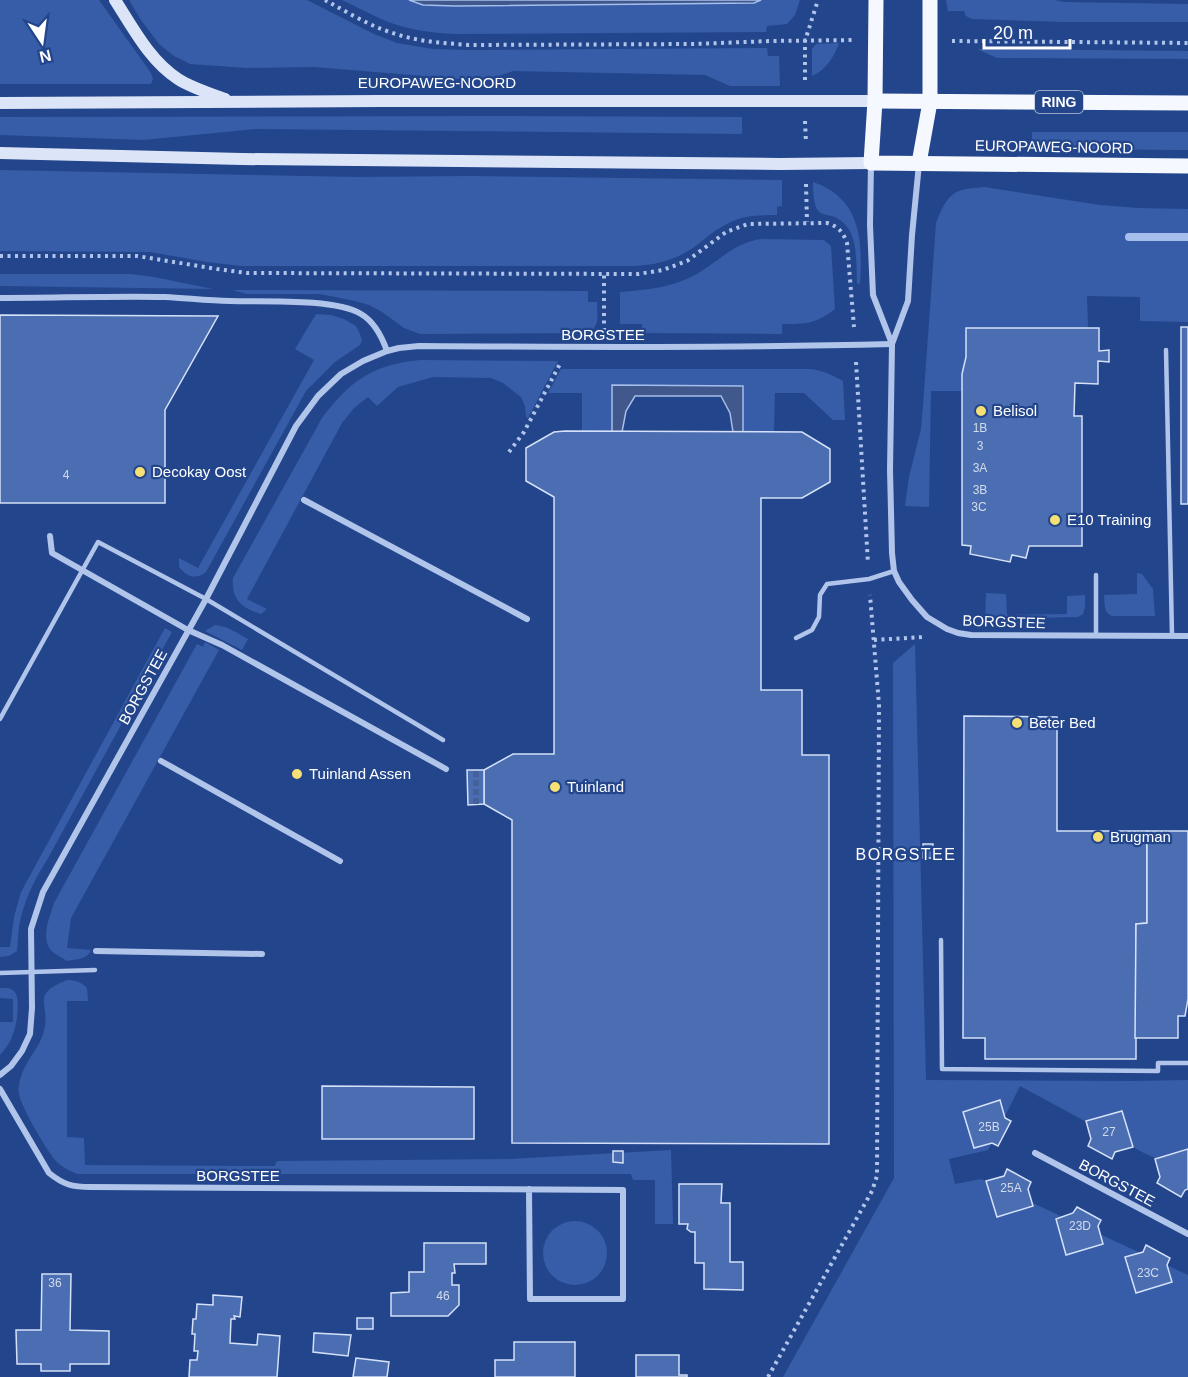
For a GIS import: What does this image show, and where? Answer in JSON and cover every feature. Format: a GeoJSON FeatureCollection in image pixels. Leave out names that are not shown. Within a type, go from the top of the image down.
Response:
{"type":"FeatureCollection","features":[{"type":"Feature","properties":{"kind":"main road"},"geometry":{"type":"LineString","coordinates":[[115,0],[151,55],[178,80],[232,102]]}},
{"type":"Feature","properties":{"kind":"main road"},"geometry":{"type":"LineString","coordinates":[[872,163],[876,0]]}},
{"type":"Feature","properties":{"kind":"main road"},"geometry":{"type":"LineString","coordinates":[[919,163],[930,102],[930,0]]}},
{"type":"Feature","properties":{"kind":"main road","name":"EUROPAWEG-NOORD"},"geometry":{"type":"LineString","coordinates":[[0,103],[805,101],[1188,103]]}},
{"type":"Feature","properties":{"kind":"main road","name":"EUROPAWEG-NOORD"},"geometry":{"type":"LineString","coordinates":[[0,153],[242,159],[1188,166]]}},
{"type":"Feature","properties":{"kind":"street","name":"BORGSTEE"},"geometry":{"type":"LineString","coordinates":[[872,163],[870,225],[873,295],[892,344]]}},
{"type":"Feature","properties":{"kind":"street","name":"BORGSTEE"},"geometry":{"type":"LineString","coordinates":[[919,163],[908,301],[892,344],[890,470],[892,553],[894,571],[899,582],[927,616],[958,633],[971,635],[1188,636]]}},
{"type":"Feature","properties":{"kind":"street"},"geometry":{"type":"LineString","coordinates":[[0,298],[167,297],[217,301],[319,303],[346,308],[362,314],[376,328],[387,351]]}},
{"type":"Feature","properties":{"kind":"street","name":"BORGSTEE"},"geometry":{"type":"LineString","coordinates":[[0,1075],[11,1066],[30,1034],[31,929],[43,892],[206,599],[296,426],[318,396],[341,374],[387,351],[419,346],[892,344]]}},
{"type":"Feature","properties":{"kind":"street"},"geometry":{"type":"LineString","coordinates":[[304,500],[527,618]]}},
{"type":"Feature","properties":{"kind":"street"},"geometry":{"type":"LineString","coordinates":[[50,536],[52,553],[188,630],[222,645],[446,769]]}},
{"type":"Feature","properties":{"kind":"street"},"geometry":{"type":"LineString","coordinates":[[161,761],[340,861]]}},
{"type":"Feature","properties":{"kind":"street"},"geometry":{"type":"LineString","coordinates":[[96,951],[262,954]]}},
{"type":"Feature","properties":{"kind":"street","name":"BORGSTEE"},"geometry":{"type":"LineString","coordinates":[[0,1089],[49,1173],[59,1181],[74,1187],[528,1189],[623,1190],[623,1299],[530,1299],[528,1189]]}},
{"type":"Feature","properties":{"kind":"street","name":"BORGSTEE"},"geometry":{"type":"LineString","coordinates":[[1035,1153],[1188,1234]]}},
{"type":"Feature","properties":{"kind":"lane"},"geometry":{"type":"LineString","coordinates":[[1166,350],[1172,635]]}},
{"type":"Feature","properties":{"kind":"lane"},"geometry":{"type":"LineString","coordinates":[[0,719],[98,542],[206,599],[443,740]]}},
{"type":"Feature","properties":{"kind":"lane"},"geometry":{"type":"LineString","coordinates":[[796,638],[812,630],[819,617],[820,595],[827,584],[869,579],[894,571]]}},
{"type":"Feature","properties":{"kind":"lane"},"geometry":{"type":"LineString","coordinates":[[1096,575],[1096,635]]}},
{"type":"Feature","properties":{"kind":"lane"},"geometry":{"type":"LineString","coordinates":[[941,940],[942,1069],[1158,1071],[1158,1063],[1188,1063]]}},
{"type":"Feature","properties":{"kind":"lane"},"geometry":{"type":"LineString","coordinates":[[0,973],[95,970]]}},
{"type":"Feature","properties":{"kind":"path"},"geometry":{"type":"LineString","coordinates":[[324,0],[394,34],[437,43],[695,45],[875,40]]}},
{"type":"Feature","properties":{"kind":"path"},"geometry":{"type":"LineString","coordinates":[[807,222],[805,41],[818,0]]}},
{"type":"Feature","properties":{"kind":"path"},"geometry":{"type":"LineString","coordinates":[[930,40],[1188,43]]}},
{"type":"Feature","properties":{"kind":"path"},"geometry":{"type":"LineString","coordinates":[[0,256],[137,256],[247,273],[604,275],[638,274],[663,270],[687,261],[726,232],[748,224],[826,223],[834,225],[844,235],[848,253],[861,424],[869,579],[879,705],[878,1176],[872,1191],[768,1377]]}},
{"type":"Feature","properties":{"kind":"path"},"geometry":{"type":"LineString","coordinates":[[604,275],[604,347]]}},
{"type":"Feature","properties":{"kind":"path"},"geometry":{"type":"LineString","coordinates":[[509,452],[524,432],[568,347]]}},
{"type":"Feature","properties":{"kind":"path"},"geometry":{"type":"LineString","coordinates":[[874,640],[928,637],[947,628]]}},
{"type":"Feature","properties":{"kind":"shaded area"},"geometry":{"type":"Polygon","coordinates":[[[0,0],[99,0],[151,73],[153,79],[151,84],[0,84],[0,0]]]}},
{"type":"Feature","properties":{"kind":"shaded area"},"geometry":{"type":"Polygon","coordinates":[[[129,0],[307,0],[397,43],[433,49],[767,48],[768,56],[779,56],[780,86],[730,86],[705,75],[513,71],[485,81],[314,67],[247,68],[190,64],[174,56],[159,44],[129,0]]]}},
{"type":"Feature","properties":{"kind":"shaded area"},"geometry":{"type":"Polygon","coordinates":[[[342,0],[409,0],[423,5],[455,6],[754,3],[761,0],[800,0],[795,15],[787,24],[767,26],[766,32],[456,34],[408,28],[381,19],[342,0]]]}},
{"type":"Feature","properties":{"kind":"shaded area"},"geometry":{"type":"Polygon","coordinates":[[[409,0],[761,0],[754,3],[455,6],[423,5],[409,0]]]}},
{"type":"Feature","properties":{"kind":"shaded area"},"geometry":{"type":"Polygon","coordinates":[[[946,0],[1055,0],[1188,4],[1188,22],[972,19],[966,16],[964,11],[948,11],[946,0]]]}},
{"type":"Feature","properties":{"kind":"shaded area"},"geometry":{"type":"Polygon","coordinates":[[[839,43],[829,62],[812,76],[812,49],[816,44],[839,43]]]}},
{"type":"Feature","properties":{"kind":"shaded area"},"geometry":{"type":"Polygon","coordinates":[[[977,49],[1188,51],[1188,59],[997,58],[977,49]]]}},
{"type":"Feature","properties":{"kind":"shaded area"},"geometry":{"type":"Polygon","coordinates":[[[0,117],[742,117],[742,134],[256,129],[143,140],[0,135],[0,117]]]}},
{"type":"Feature","properties":{"kind":"shaded area"},"geometry":{"type":"Polygon","coordinates":[[[1032,132],[1188,132],[1188,150],[1032,149],[1032,132]]]}},
{"type":"Feature","properties":{"kind":"shaded area"},"geometry":{"type":"Polygon","coordinates":[[[0,170],[357,177],[782,180],[782,206],[777,207],[777,215],[751,216],[733,221],[679,256],[658,263],[635,266],[241,266],[150,252],[0,251],[0,170]]]}},
{"type":"Feature","properties":{"kind":"shaded area"},"geometry":{"type":"Polygon","coordinates":[[[813,182],[829,189],[841,199],[850,210],[856,223],[861,252],[860,284],[857,283],[856,255],[851,234],[841,221],[819,212],[814,197],[813,182]]]}},
{"type":"Feature","properties":{"kind":"shaded area"},"geometry":{"type":"Polygon","coordinates":[[[984,187],[1100,205],[1188,209],[1188,322],[1140,321],[1140,297],[1087,296],[1088,328],[966,328],[966,357],[962,374],[962,391],[931,391],[929,507],[905,506],[909,477],[921,429],[936,223],[944,204],[954,193],[984,187]]]}},
{"type":"Feature","properties":{"kind":"shaded area"},"geometry":{"type":"Polygon","coordinates":[[[762,239],[824,240],[831,246],[835,309],[822,318],[810,322],[782,324],[782,334],[642,333],[642,324],[620,324],[620,292],[657,288],[684,280],[702,271],[742,244],[762,239]]]}},
{"type":"Feature","properties":{"kind":"shaded area"},"geometry":{"type":"Polygon","coordinates":[[[0,274],[131,274],[213,289],[0,286],[0,274]]]}},
{"type":"Feature","properties":{"kind":"shaded area"},"geometry":{"type":"Polygon","coordinates":[[[233,290],[588,291],[588,302],[597,302],[597,316],[594,328],[586,333],[420,334],[404,328],[369,305],[355,301],[320,294],[246,294],[233,290]]]}},
{"type":"Feature","properties":{"kind":"shaded area"},"geometry":{"type":"Polygon","coordinates":[[[316,314],[331,315],[356,326],[362,340],[360,345],[335,362],[306,391],[206,572],[195,577],[188,575],[179,567],[179,558],[198,568],[314,360],[295,349],[316,314]]]}},
{"type":"Feature","properties":{"kind":"shaded area"},"geometry":{"type":"Polygon","coordinates":[[[420,360],[558,361],[528,418],[521,397],[503,383],[491,378],[433,377],[398,387],[377,406],[368,397],[354,408],[342,423],[247,599],[267,609],[261,614],[243,606],[234,592],[233,578],[322,418],[353,384],[364,377],[389,366],[420,360]]]}},
{"type":"Feature","properties":{"kind":"shaded area"},"geometry":{"type":"Polygon","coordinates":[[[561,369],[811,369],[843,381],[845,420],[833,420],[804,393],[775,393],[774,432],[743,432],[743,387],[612,386],[612,432],[582,432],[582,393],[548,393],[561,369]]]}},
{"type":"Feature","properties":{"kind":"shaded area"},"geometry":{"type":"Polygon","coordinates":[[[612,385],[743,386],[743,432],[733,432],[730,413],[721,396],[635,396],[626,411],[622,432],[612,432],[612,385]]]}},
{"type":"Feature","properties":{"kind":"shaded area"},"geometry":{"type":"Polygon","coordinates":[[[1137,573],[1142,574],[1153,589],[1155,616],[1112,616],[1105,608],[1104,595],[1137,594],[1137,573]]]}},
{"type":"Feature","properties":{"kind":"shaded area"},"geometry":{"type":"Polygon","coordinates":[[[986,593],[1006,594],[1007,615],[1067,614],[1067,596],[1085,595],[1085,607],[1083,614],[1078,617],[985,619],[986,593]]]}},
{"type":"Feature","properties":{"kind":"shaded area"},"geometry":{"type":"Polygon","coordinates":[[[215,625],[228,628],[248,639],[242,650],[205,631],[215,625]]]}},
{"type":"Feature","properties":{"kind":"shaded area"},"geometry":{"type":"Polygon","coordinates":[[[165,628],[172,632],[30,892],[19,927],[17,951],[9,956],[0,957],[0,947],[10,947],[14,917],[21,892],[165,628]]]}},
{"type":"Feature","properties":{"kind":"shaded area"},"geometry":{"type":"Polygon","coordinates":[[[205,642],[219,650],[71,918],[67,948],[91,950],[84,957],[67,961],[54,953],[47,942],[46,930],[54,903],[197,644],[203,647],[205,642]]]}},
{"type":"Feature","properties":{"kind":"shaded area"},"geometry":{"type":"Polygon","coordinates":[[[915,644],[926,1080],[1188,1080],[1188,1173],[1144,1153],[1020,1086],[988,1150],[949,1159],[955,1184],[981,1179],[1188,1275],[1188,1377],[783,1377],[894,1178],[893,663],[915,644]]]}},
{"type":"Feature","properties":{"kind":"shaded area"},"geometry":{"type":"Polygon","coordinates":[[[67,980],[83,984],[87,988],[88,1001],[67,1001],[67,1137],[84,1138],[85,1165],[275,1166],[279,1161],[509,1159],[671,1150],[673,1224],[655,1224],[655,1180],[633,1180],[631,1174],[77,1174],[61,1166],[53,1158],[29,1119],[19,1091],[22,1073],[44,1031],[45,996],[48,990],[67,980]]]}},
{"type":"Feature","properties":{"kind":"shaded area"},"geometry":{"type":"Polygon","coordinates":[[[0,988],[9,988],[14,991],[18,1011],[12,1037],[0,1055],[0,1022],[13,1022],[13,999],[0,998],[0,988]]]}},
{"type":"Feature","properties":{"kind":"shaded area"},"geometry":{"type":"Polygon","coordinates":[[[575,1221],[587,1223],[598,1230],[605,1241],[607,1253],[605,1265],[598,1276],[587,1283],[575,1285],[563,1283],[552,1276],[545,1265],[543,1253],[545,1241],[552,1230],[563,1223],[575,1221]]]}},
{"type":"Feature","properties":{"kind":"building"},"geometry":{"type":"Polygon","coordinates":[[[0,315],[218,316],[165,410],[165,503],[0,503],[0,315]]]}},
{"type":"Feature","properties":{"kind":"building"},"geometry":{"type":"Polygon","coordinates":[[[1181,327],[1188,327],[1188,504],[1181,504],[1181,327]]]}},
{"type":"Feature","properties":{"kind":"building"},"geometry":{"type":"Polygon","coordinates":[[[966,328],[1099,328],[1099,351],[1109,350],[1109,362],[1098,361],[1098,384],[1075,383],[1074,416],[1082,416],[1082,546],[1029,546],[1026,558],[1012,555],[1010,562],[970,554],[971,546],[962,545],[962,374],[966,357],[966,328]]]}},
{"type":"Feature","properties":{"kind":"building"},"geometry":{"type":"Polygon","coordinates":[[[554,432],[802,432],[830,449],[830,482],[802,498],[761,498],[761,690],[802,690],[802,755],[829,755],[829,1144],[512,1143],[512,820],[484,804],[484,770],[513,754],[554,754],[554,497],[526,481],[526,448],[554,432]]]}},
{"type":"Feature","properties":{"kind":"building"},"geometry":{"type":"Polygon","coordinates":[[[964,716],[1057,717],[1057,831],[1147,831],[1147,923],[1136,924],[1136,1059],[985,1059],[985,1038],[963,1038],[964,716]]]}},
{"type":"Feature","properties":{"kind":"building"},"geometry":{"type":"Polygon","coordinates":[[[467,770],[484,770],[484,804],[468,805],[467,770]]]}},
{"type":"Feature","properties":{"kind":"building"},"geometry":{"type":"Polygon","coordinates":[[[1147,831],[1188,831],[1188,999],[1185,1016],[1178,1016],[1178,1038],[1135,1038],[1136,924],[1147,923],[1147,831]]]}},
{"type":"Feature","properties":{"kind":"building"},"geometry":{"type":"Polygon","coordinates":[[[923,844],[933,844],[933,858],[923,858],[923,844]]]}},
{"type":"Feature","properties":{"kind":"building"},"geometry":{"type":"Polygon","coordinates":[[[322,1086],[474,1087],[474,1139],[322,1139],[322,1086]]]}},
{"type":"Feature","properties":{"kind":"building"},"geometry":{"type":"Polygon","coordinates":[[[1000,1100],[1005,1118],[1011,1121],[998,1146],[992,1143],[974,1148],[963,1112],[1000,1100]]]}},
{"type":"Feature","properties":{"kind":"building"},"geometry":{"type":"Polygon","coordinates":[[[1122,1111],[1133,1147],[1115,1152],[1112,1159],[1088,1146],[1091,1139],[1086,1121],[1122,1111]]]}},
{"type":"Feature","properties":{"kind":"building"},"geometry":{"type":"Polygon","coordinates":[[[1188,1149],[1188,1189],[1181,1197],[1157,1183],[1160,1177],[1155,1159],[1188,1149]]]}},
{"type":"Feature","properties":{"kind":"building"},"geometry":{"type":"Polygon","coordinates":[[[613,1151],[623,1151],[623,1163],[613,1162],[613,1151]]]}},
{"type":"Feature","properties":{"kind":"building"},"geometry":{"type":"Polygon","coordinates":[[[1007,1169],[1031,1182],[1028,1189],[1033,1206],[997,1217],[986,1181],[1004,1176],[1007,1169]]]}},
{"type":"Feature","properties":{"kind":"building"},"geometry":{"type":"Polygon","coordinates":[[[679,1184],[722,1184],[721,1203],[730,1203],[730,1262],[743,1262],[743,1290],[704,1289],[704,1263],[695,1263],[695,1232],[687,1229],[688,1224],[679,1224],[679,1184]]]}},
{"type":"Feature","properties":{"kind":"building"},"geometry":{"type":"Polygon","coordinates":[[[1077,1207],[1101,1220],[1098,1226],[1103,1244],[1066,1255],[1056,1219],[1073,1213],[1077,1207]]]}},
{"type":"Feature","properties":{"kind":"building"},"geometry":{"type":"Polygon","coordinates":[[[424,1243],[486,1243],[486,1264],[454,1264],[455,1273],[452,1273],[452,1285],[459,1285],[459,1305],[448,1316],[391,1316],[391,1293],[409,1292],[409,1272],[424,1272],[424,1243]]]}},
{"type":"Feature","properties":{"kind":"building"},"geometry":{"type":"Polygon","coordinates":[[[1146,1245],[1170,1258],[1167,1265],[1172,1282],[1136,1293],[1125,1257],[1143,1252],[1146,1245]]]}},
{"type":"Feature","properties":{"kind":"building"},"geometry":{"type":"Polygon","coordinates":[[[42,1274],[71,1274],[70,1330],[109,1331],[109,1364],[70,1364],[70,1371],[41,1371],[41,1364],[17,1364],[16,1330],[41,1330],[42,1274]]]}},
{"type":"Feature","properties":{"kind":"building"},"geometry":{"type":"Polygon","coordinates":[[[213,1295],[242,1297],[240,1317],[234,1316],[235,1319],[231,1319],[230,1343],[257,1345],[258,1334],[280,1336],[277,1377],[189,1377],[190,1360],[197,1360],[198,1351],[194,1351],[195,1334],[192,1334],[197,1304],[213,1305],[213,1295]]]}},
{"type":"Feature","properties":{"kind":"building"},"geometry":{"type":"Polygon","coordinates":[[[357,1318],[373,1318],[373,1329],[357,1329],[357,1318]]]}},
{"type":"Feature","properties":{"kind":"building"},"geometry":{"type":"Polygon","coordinates":[[[314,1333],[351,1335],[348,1356],[313,1352],[314,1333]]]}},
{"type":"Feature","properties":{"kind":"building"},"geometry":{"type":"Polygon","coordinates":[[[514,1342],[575,1342],[575,1377],[495,1377],[495,1360],[514,1360],[514,1342]]]}},
{"type":"Feature","properties":{"kind":"building"},"geometry":{"type":"Polygon","coordinates":[[[636,1355],[679,1355],[679,1375],[687,1375],[687,1377],[636,1377],[636,1355]]]}},
{"type":"Feature","properties":{"kind":"building"},"geometry":{"type":"Polygon","coordinates":[[[356,1358],[389,1362],[387,1377],[353,1377],[356,1358]]]}},
{"type":"Feature","properties":{"kind":"waterway"},"geometry":{"type":"LineString","coordinates":[[1129,237],[1188,237]]}},
{"type":"Feature","properties":{"kind":"tunnel"},"geometry":{"type":"LineString","coordinates":[[476,770],[476,804]]}},
{"type":"Feature","properties":{"kind":"place","name":"Belisol"},"geometry":{"type":"Point","coordinates":[981,411]}},
{"type":"Feature","properties":{"kind":"place","name":"Decokay Oost"},"geometry":{"type":"Point","coordinates":[140,472]}},
{"type":"Feature","properties":{"kind":"place","name":"E10 Training"},"geometry":{"type":"Point","coordinates":[1055,520]}},
{"type":"Feature","properties":{"kind":"place","name":"Beter Bed"},"geometry":{"type":"Point","coordinates":[1017,723]}},
{"type":"Feature","properties":{"kind":"place","name":"Tuinland Assen"},"geometry":{"type":"Point","coordinates":[297,774]}},
{"type":"Feature","properties":{"kind":"place","name":"Tuinland"},"geometry":{"type":"Point","coordinates":[555,787]}},
{"type":"Feature","properties":{"kind":"place","name":"Brugman"},"geometry":{"type":"Point","coordinates":[1098,837]}},
{"type":"Feature","properties":{"kind":"district","name":"BORGSTEE"},"geometry":{"type":"Point","coordinates":[906,854]}}]}
